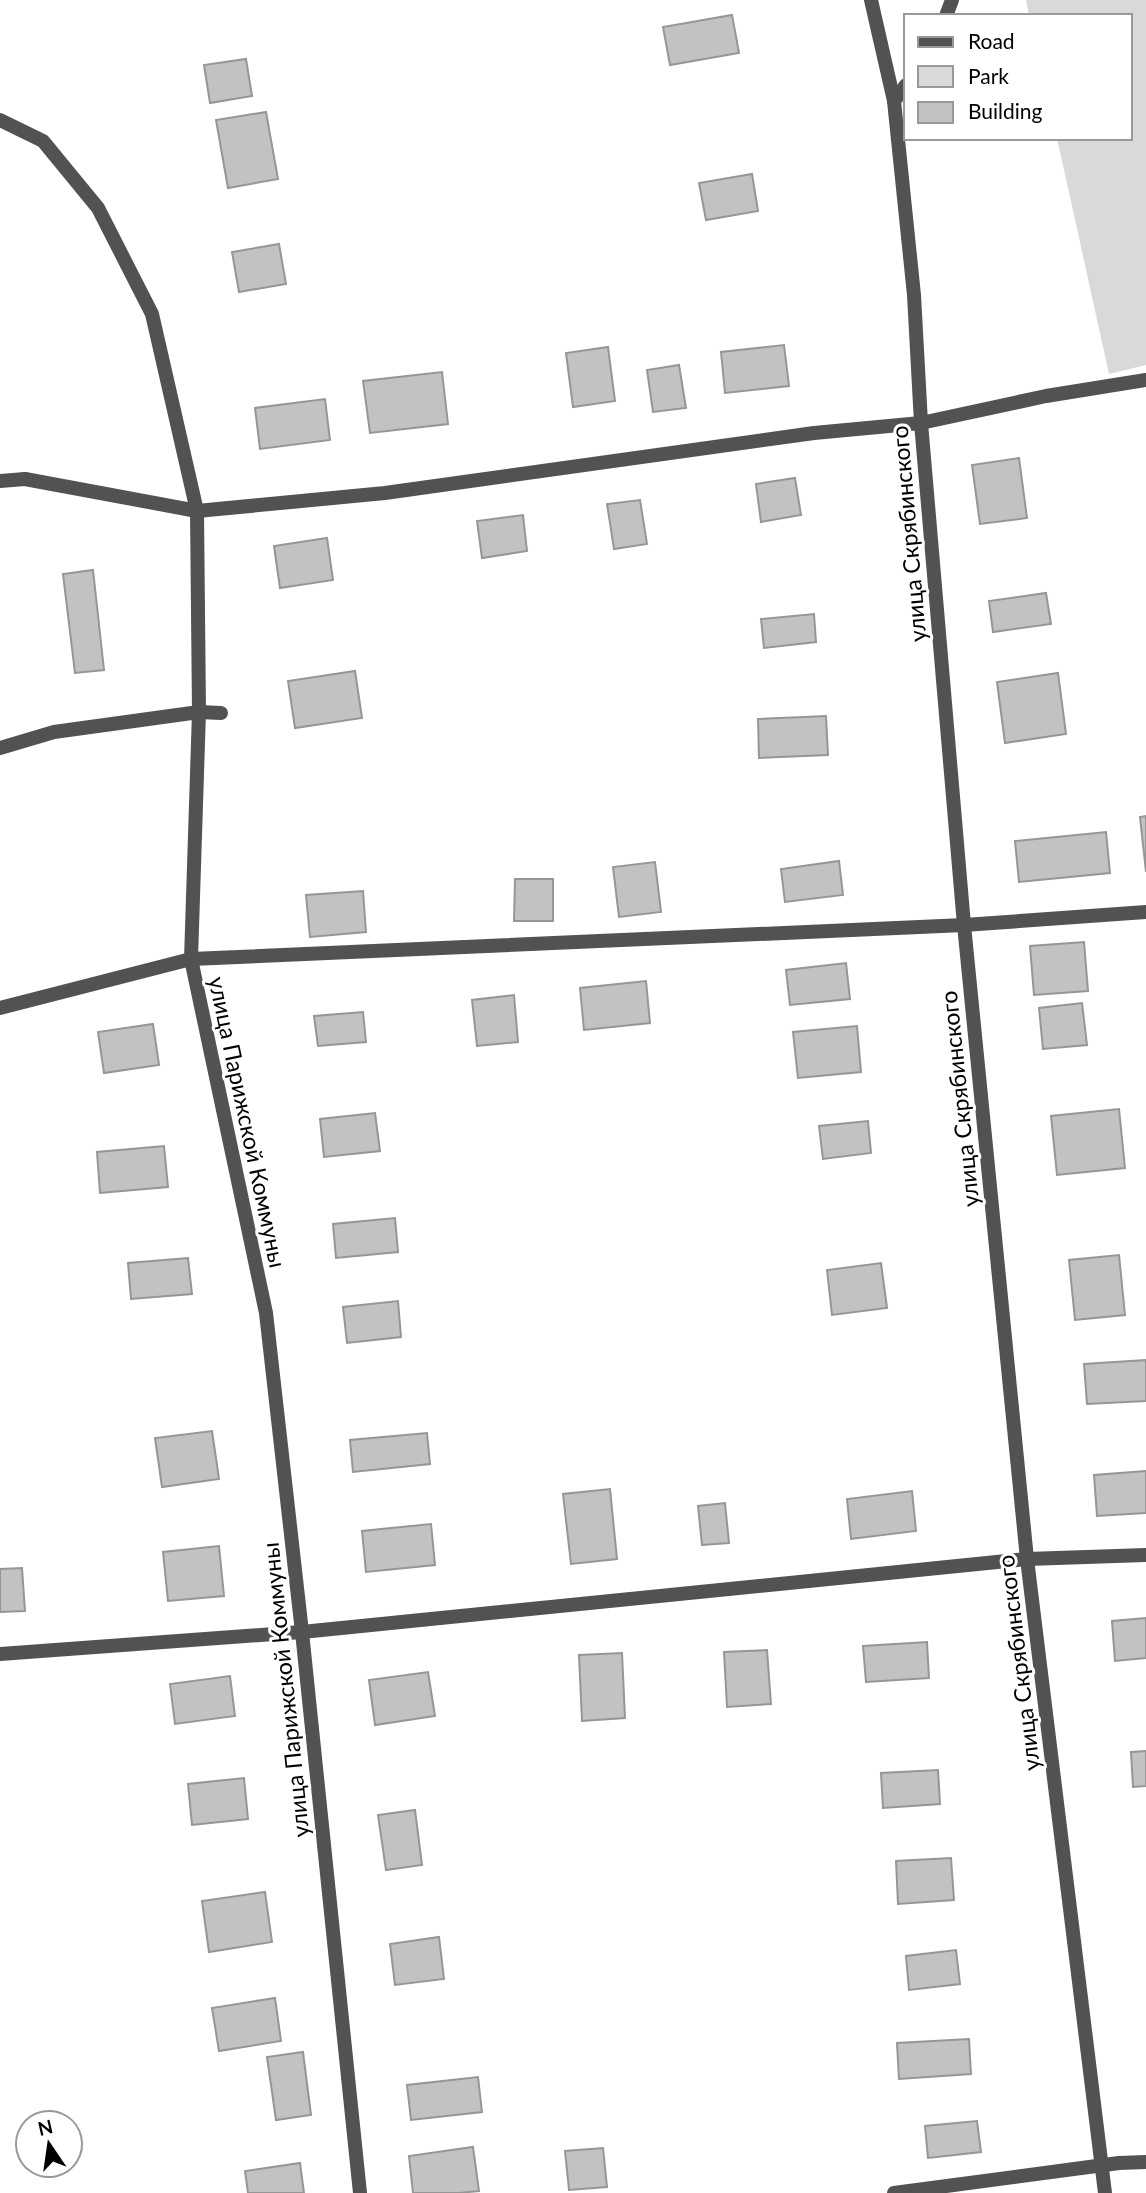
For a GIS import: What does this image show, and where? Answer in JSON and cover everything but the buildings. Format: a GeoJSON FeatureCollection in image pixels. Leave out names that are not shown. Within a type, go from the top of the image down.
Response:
{"type":"FeatureCollection","features":[{"type":"Feature","properties":{"kind":"street","name":"улица Скрябинского"},"geometry":{"type":"LineString","coordinates":[[871,0],[894,101],[914,295],[920,423],[964,925],[1027,1559],[1105,2193]]}},
{"type":"Feature","properties":{"kind":"street"},"geometry":{"type":"LineString","coordinates":[[894,101],[904,88]]}},
{"type":"Feature","properties":{"kind":"street","name":"улица Парижской Коммуны"},"geometry":{"type":"LineString","coordinates":[[0,120],[43,141],[99,208],[152,314],[197,511],[199,712],[191,959],[266,1313],[360,2193]]}},
{"type":"Feature","properties":{"kind":"street"},"geometry":{"type":"LineString","coordinates":[[0,481],[25,479],[197,511],[385,493],[814,433],[920,423],[1046,396],[1146,380]]}},
{"type":"Feature","properties":{"kind":"street"},"geometry":{"type":"LineString","coordinates":[[0,748],[54,732],[199,712],[221,713]]}},
{"type":"Feature","properties":{"kind":"street"},"geometry":{"type":"LineString","coordinates":[[0,1008],[191,959],[964,925],[1146,912]]}},
{"type":"Feature","properties":{"kind":"street"},"geometry":{"type":"LineString","coordinates":[[0,1654],[302,1632],[1027,1559],[1146,1555]]}},
{"type":"Feature","properties":{"kind":"street"},"geometry":{"type":"LineString","coordinates":[[894,2193],[1119,2163],[1146,2162]]}},
{"type":"Feature","properties":{"kind":"green space"},"geometry":{"type":"Polygon","coordinates":[[[1026,0],[1146,0],[1146,365],[1109,374],[1057,140],[1132,140],[1132,14],[1029,14],[1026,0]]]}}]}
